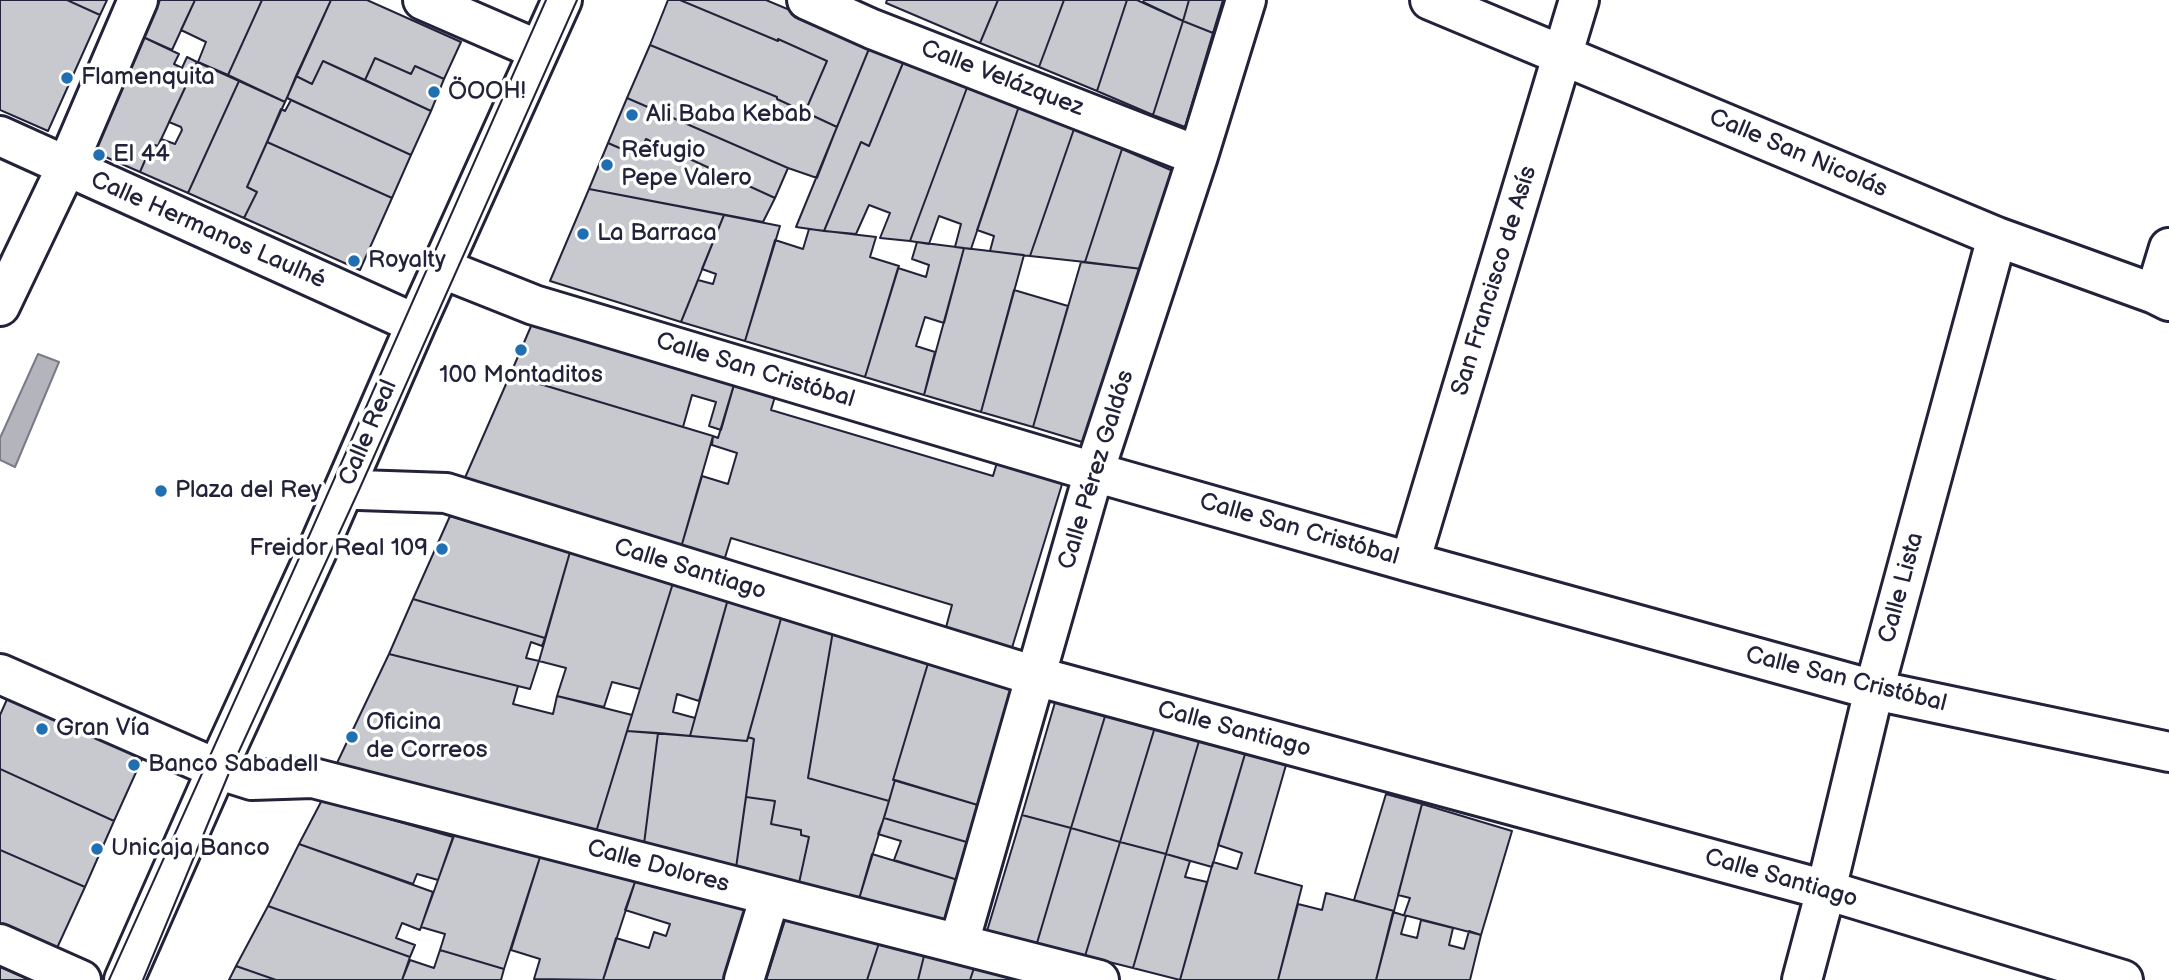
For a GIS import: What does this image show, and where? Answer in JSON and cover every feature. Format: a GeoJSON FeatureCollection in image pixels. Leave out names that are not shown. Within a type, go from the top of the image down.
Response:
{"type":"FeatureCollection","features":[{"type":"Feature","properties":{"kind":"street"},"geometry":{"type":"LineString","coordinates":[[0,306],[66,167],[138,0]]}},
{"type":"Feature","properties":{"kind":"street"},"geometry":{"type":"LineString","coordinates":[[423,0],[538,50]]}},
{"type":"Feature","properties":{"kind":"street","name":"Calle Real"},"geometry":{"type":"LineString","coordinates":[[124,980],[216,769],[562,0]]}},
{"type":"Feature","properties":{"kind":"street","name":"Calle Velázquez"},"geometry":{"type":"LineString","coordinates":[[807,0],[872,29],[1198,156]]}},
{"type":"Feature","properties":{"kind":"street","name":"Calle Pérez Galdós"},"geometry":{"type":"LineString","coordinates":[[959,943],[1094,472],[1198,156],[1246,0]]}},
{"type":"Feature","properties":{"kind":"street","name":"Calle San Nicolás"},"geometry":{"type":"LineString","coordinates":[[1430,0],[1997,237],[2162,297]]}},
{"type":"Feature","properties":{"kind":"street","name":"San Francisco de Asís"},"geometry":{"type":"LineString","coordinates":[[1410,562],[1579,0]]}},
{"type":"Feature","properties":{"kind":"street","name":"Calle Hermanos Laulhé"},"geometry":{"type":"LineString","coordinates":[[0,136],[416,324]]}},
{"type":"Feature","properties":{"kind":"street","name":"Calle Lista"},"geometry":{"type":"LineString","coordinates":[[1802,980],[1874,690],[1997,237]]}},
{"type":"Feature","properties":{"kind":"street"},"geometry":{"type":"LineString","coordinates":[[2162,297],[2169,248]]}},
{"type":"Feature","properties":{"kind":"street","name":"Calle San Cristóbal"},"geometry":{"type":"LineString","coordinates":[[441,268],[534,305],[1094,472],[1410,562],[1874,690],[2169,752]]}},
{"type":"Feature","properties":{"kind":"street","name":"Calle Santiago"},"geometry":{"type":"LineString","coordinates":[[346,485],[359,490],[446,493],[1035,676],[1826,890],[2123,980]]}},
{"type":"Feature","properties":{"kind":"street","name":"Calle Dolores"},"geometry":{"type":"LineString","coordinates":[[0,674],[216,769],[252,780],[313,778],[1099,980]]}},
{"type":"Feature","properties":{"kind":"street"},"geometry":{"type":"LineString","coordinates":[[744,980],[769,896]]}},
{"type":"Feature","properties":{"kind":"street"},"geometry":{"type":"LineString","coordinates":[[0,944],[81,980]]}},
{"type":"Feature","properties":{"kind":"shaded area"},"geometry":{"type":"Polygon","coordinates":[[[38,354],[59,362],[15,467],[0,460],[0,438],[38,354]]]}},
{"type":"Feature","properties":{"kind":"building"},"geometry":{"type":"Polygon","coordinates":[[[0,0],[67,0],[100,15],[48,131],[0,110],[0,0]]]}},
{"type":"Feature","properties":{"kind":"building"},"geometry":{"type":"Polygon","coordinates":[[[67,0],[107,0],[100,15],[67,0]]]}},
{"type":"Feature","properties":{"kind":"building"},"geometry":{"type":"Polygon","coordinates":[[[160,0],[195,0],[172,50],[143,37],[160,0]]]}},
{"type":"Feature","properties":{"kind":"building"},"geometry":{"type":"Polygon","coordinates":[[[195,0],[262,0],[228,75],[198,62],[206,42],[181,30],[195,0]]]}},
{"type":"Feature","properties":{"kind":"building"},"geometry":{"type":"Polygon","coordinates":[[[262,0],[331,0],[285,102],[228,75],[262,0]]]}},
{"type":"Feature","properties":{"kind":"building"},"geometry":{"type":"Polygon","coordinates":[[[331,0],[367,0],[461,42],[444,79],[415,66],[411,74],[375,58],[365,80],[323,61],[312,84],[296,76],[331,0]]]}},
{"type":"Feature","properties":{"kind":"building"},"geometry":{"type":"Polygon","coordinates":[[[668,0],[680,0],[827,61],[805,112],[777,97],[650,45],[668,0]]]}},
{"type":"Feature","properties":{"kind":"building"},"geometry":{"type":"Polygon","coordinates":[[[680,0],[766,0],[871,44],[837,127],[805,112],[827,61],[680,0]]]}},
{"type":"Feature","properties":{"kind":"building"},"geometry":{"type":"Polygon","coordinates":[[[887,0],[998,0],[980,43],[886,3],[887,0]]]}},
{"type":"Feature","properties":{"kind":"building"},"geometry":{"type":"Polygon","coordinates":[[[998,0],[1064,0],[1039,67],[980,43],[998,0]]]}},
{"type":"Feature","properties":{"kind":"building"},"geometry":{"type":"Polygon","coordinates":[[[1064,0],[1127,0],[1097,91],[1039,67],[1064,0]]]}},
{"type":"Feature","properties":{"kind":"building"},"geometry":{"type":"Polygon","coordinates":[[[1127,0],[1137,0],[1183,21],[1153,115],[1097,91],[1127,0]]]}},
{"type":"Feature","properties":{"kind":"building"},"geometry":{"type":"Polygon","coordinates":[[[1189,0],[1183,21],[1143,2],[1189,0]]]}},
{"type":"Feature","properties":{"kind":"building"},"geometry":{"type":"Polygon","coordinates":[[[1189,0],[1223,0],[1213,33],[1183,21],[1189,0]]]}},
{"type":"Feature","properties":{"kind":"building"},"geometry":{"type":"Polygon","coordinates":[[[1183,21],[1213,33],[1185,127],[1153,115],[1183,21]]]}},
{"type":"Feature","properties":{"kind":"building"},"geometry":{"type":"Polygon","coordinates":[[[143,37],[179,54],[174,64],[182,68],[187,57],[197,62],[158,146],[152,144],[140,172],[92,151],[143,37]]]}},
{"type":"Feature","properties":{"kind":"building"},"geometry":{"type":"Polygon","coordinates":[[[871,44],[905,58],[869,146],[861,142],[824,231],[796,227],[871,44]]]}},
{"type":"Feature","properties":{"kind":"building"},"geometry":{"type":"Polygon","coordinates":[[[650,45],[777,97],[837,127],[817,178],[627,98],[650,45]]]}},
{"type":"Feature","properties":{"kind":"building"},"geometry":{"type":"Polygon","coordinates":[[[375,58],[411,74],[415,66],[444,79],[431,111],[365,80],[375,58]]]}},
{"type":"Feature","properties":{"kind":"building"},"geometry":{"type":"Polygon","coordinates":[[[905,58],[968,85],[910,241],[880,238],[890,213],[869,205],[856,234],[824,231],[861,142],[869,146],[905,58]]]}},
{"type":"Feature","properties":{"kind":"building"},"geometry":{"type":"Polygon","coordinates":[[[323,61],[431,111],[411,155],[287,98],[296,76],[312,84],[323,61]]]}},
{"type":"Feature","properties":{"kind":"building"},"geometry":{"type":"Polygon","coordinates":[[[197,62],[239,81],[188,193],[140,172],[152,144],[158,146],[161,139],[175,144],[182,130],[169,122],[197,62]]]}},
{"type":"Feature","properties":{"kind":"building"},"geometry":{"type":"Polygon","coordinates":[[[239,81],[285,102],[247,187],[257,192],[244,218],[188,193],[239,81]]]}},
{"type":"Feature","properties":{"kind":"building"},"geometry":{"type":"Polygon","coordinates":[[[968,85],[1019,106],[971,249],[955,247],[961,224],[939,216],[929,244],[910,241],[968,85]]]}},
{"type":"Feature","properties":{"kind":"building"},"geometry":{"type":"Polygon","coordinates":[[[627,98],[788,168],[775,198],[646,139],[638,156],[608,143],[627,98]]]}},
{"type":"Feature","properties":{"kind":"building"},"geometry":{"type":"Polygon","coordinates":[[[291,100],[411,155],[392,198],[267,142],[281,109],[285,111],[291,100]]]}},
{"type":"Feature","properties":{"kind":"building"},"geometry":{"type":"Polygon","coordinates":[[[1019,106],[1074,129],[1030,256],[990,251],[994,236],[977,230],[1019,106]]]}},
{"type":"Feature","properties":{"kind":"building"},"geometry":{"type":"Polygon","coordinates":[[[1074,129],[1122,149],[1085,262],[1030,256],[1074,129]]]}},
{"type":"Feature","properties":{"kind":"building"},"geometry":{"type":"Polygon","coordinates":[[[646,139],[775,198],[763,222],[589,189],[608,143],[638,156],[646,139]]]}},
{"type":"Feature","properties":{"kind":"building"},"geometry":{"type":"Polygon","coordinates":[[[267,142],[392,198],[360,270],[244,218],[257,192],[247,187],[267,142]]]}},
{"type":"Feature","properties":{"kind":"building"},"geometry":{"type":"Polygon","coordinates":[[[1122,149],[1173,171],[1142,269],[1085,262],[1122,149]]]}},
{"type":"Feature","properties":{"kind":"building"},"geometry":{"type":"Polygon","coordinates":[[[589,189],[724,215],[681,322],[550,281],[589,189]]]}},
{"type":"Feature","properties":{"kind":"building"},"geometry":{"type":"Polygon","coordinates":[[[724,215],[780,226],[745,341],[681,322],[698,280],[713,284],[716,274],[702,269],[724,215]]]}},
{"type":"Feature","properties":{"kind":"building"},"geometry":{"type":"Polygon","coordinates":[[[809,229],[876,237],[870,257],[899,266],[865,377],[745,341],[775,240],[803,249],[809,229]]]}},
{"type":"Feature","properties":{"kind":"building"},"geometry":{"type":"Polygon","coordinates":[[[917,242],[964,248],[944,323],[925,317],[916,346],[935,352],[924,395],[865,377],[898,268],[926,277],[929,265],[912,259],[917,242]]]}},
{"type":"Feature","properties":{"kind":"building"},"geometry":{"type":"Polygon","coordinates":[[[964,248],[1024,255],[981,412],[924,395],[964,248]]]}},
{"type":"Feature","properties":{"kind":"building"},"geometry":{"type":"Polygon","coordinates":[[[1081,262],[1142,269],[1089,444],[1033,427],[1081,262]]]}},
{"type":"Feature","properties":{"kind":"building"},"geometry":{"type":"Polygon","coordinates":[[[1014,290],[1068,306],[1033,427],[981,412],[1014,290]]]}},
{"type":"Feature","properties":{"kind":"building"},"geometry":{"type":"Polygon","coordinates":[[[538,310],[738,371],[721,430],[709,426],[716,402],[692,395],[683,427],[510,375],[538,310]]]}},
{"type":"Feature","properties":{"kind":"building"},"geometry":{"type":"Polygon","coordinates":[[[738,371],[779,383],[771,410],[993,476],[1001,449],[1067,468],[1011,651],[945,631],[952,605],[731,538],[723,564],[680,551],[702,476],[728,484],[737,453],[712,445],[713,436],[718,438],[738,371]]]}},
{"type":"Feature","properties":{"kind":"building"},"geometry":{"type":"Polygon","coordinates":[[[510,375],[713,436],[680,551],[464,480],[510,375]]]}},
{"type":"Feature","properties":{"kind":"building"},"geometry":{"type":"Polygon","coordinates":[[[450,516],[570,552],[545,638],[413,599],[450,516]]]}},
{"type":"Feature","properties":{"kind":"building"},"geometry":{"type":"Polygon","coordinates":[[[570,552],[673,583],[640,689],[612,682],[604,707],[557,696],[566,668],[539,661],[570,552]]]}},
{"type":"Feature","properties":{"kind":"building"},"geometry":{"type":"Polygon","coordinates":[[[673,583],[728,599],[699,701],[677,694],[673,712],[695,718],[690,736],[627,731],[673,583]]]}},
{"type":"Feature","properties":{"kind":"building"},"geometry":{"type":"Polygon","coordinates":[[[413,599],[545,638],[542,646],[531,642],[526,658],[539,661],[530,689],[389,654],[413,599]]]}},
{"type":"Feature","properties":{"kind":"building"},"geometry":{"type":"Polygon","coordinates":[[[728,599],[782,615],[747,741],[690,736],[728,599]]]}},
{"type":"Feature","properties":{"kind":"building"},"geometry":{"type":"Polygon","coordinates":[[[782,615],[833,631],[808,778],[889,801],[859,899],[799,883],[809,837],[801,835],[801,830],[771,824],[775,801],[746,797],[754,739],[748,737],[782,615]]]}},
{"type":"Feature","properties":{"kind":"building"},"geometry":{"type":"Polygon","coordinates":[[[833,631],[929,660],[889,801],[808,778],[833,631]]]}},
{"type":"Feature","properties":{"kind":"building"},"geometry":{"type":"Polygon","coordinates":[[[389,654],[518,686],[513,704],[553,714],[557,696],[632,715],[596,832],[340,767],[337,763],[389,654]]]}},
{"type":"Feature","properties":{"kind":"building"},"geometry":{"type":"Polygon","coordinates":[[[929,660],[1017,687],[981,806],[893,780],[929,660]]]}},
{"type":"Feature","properties":{"kind":"building"},"geometry":{"type":"Polygon","coordinates":[[[8,697],[142,759],[114,821],[0,769],[0,715],[8,697]]]}},
{"type":"Feature","properties":{"kind":"building"},"geometry":{"type":"Polygon","coordinates":[[[1056,699],[1106,713],[1071,828],[1022,815],[1056,699]]]}},
{"type":"Feature","properties":{"kind":"building"},"geometry":{"type":"Polygon","coordinates":[[[1106,713],[1155,727],[1120,842],[1071,828],[1106,713]]]}},
{"type":"Feature","properties":{"kind":"building"},"geometry":{"type":"Polygon","coordinates":[[[1155,727],[1199,741],[1166,854],[1120,842],[1155,727]]]}},
{"type":"Feature","properties":{"kind":"building"},"geometry":{"type":"Polygon","coordinates":[[[627,731],[658,733],[644,844],[596,832],[627,731]]]}},
{"type":"Feature","properties":{"kind":"building"},"geometry":{"type":"Polygon","coordinates":[[[658,733],[747,741],[748,737],[754,739],[736,868],[644,844],[658,733]]]}},
{"type":"Feature","properties":{"kind":"building"},"geometry":{"type":"Polygon","coordinates":[[[1199,741],[1245,754],[1212,867],[1166,854],[1199,741]]]}},
{"type":"Feature","properties":{"kind":"building"},"geometry":{"type":"Polygon","coordinates":[[[1245,754],[1286,765],[1255,873],[1302,886],[1278,980],[1180,980],[1213,862],[1237,869],[1242,853],[1218,845],[1245,754]]]}},
{"type":"Feature","properties":{"kind":"building"},"geometry":{"type":"Polygon","coordinates":[[[0,769],[114,821],[85,887],[0,850],[0,769]]]}},
{"type":"Feature","properties":{"kind":"building"},"geometry":{"type":"Polygon","coordinates":[[[895,780],[981,806],[970,843],[884,818],[895,780]]]}},
{"type":"Feature","properties":{"kind":"building"},"geometry":{"type":"Polygon","coordinates":[[[1386,794],[1422,804],[1394,911],[1354,900],[1386,794]]]}},
{"type":"Feature","properties":{"kind":"building"},"geometry":{"type":"Polygon","coordinates":[[[746,797],[775,801],[771,824],[801,830],[801,835],[809,837],[799,883],[736,868],[746,797]]]}},
{"type":"Feature","properties":{"kind":"building"},"geometry":{"type":"Polygon","coordinates":[[[322,800],[453,837],[438,880],[417,874],[413,884],[299,844],[322,800]]]}},
{"type":"Feature","properties":{"kind":"building"},"geometry":{"type":"Polygon","coordinates":[[[1422,804],[1512,831],[1481,935],[1404,915],[1410,898],[1398,895],[1422,804]]]}},
{"type":"Feature","properties":{"kind":"building"},"geometry":{"type":"Polygon","coordinates":[[[1022,815],[1071,828],[1037,943],[987,931],[1022,815]]]}},
{"type":"Feature","properties":{"kind":"building"},"geometry":{"type":"Polygon","coordinates":[[[884,818],[970,843],[958,880],[894,860],[901,841],[878,834],[884,818]]]}},
{"type":"Feature","properties":{"kind":"building"},"geometry":{"type":"Polygon","coordinates":[[[1071,828],[1120,842],[1085,956],[1037,943],[1071,828]]]}},
{"type":"Feature","properties":{"kind":"building"},"geometry":{"type":"Polygon","coordinates":[[[455,833],[541,854],[504,969],[440,950],[445,934],[421,927],[455,833]]]}},
{"type":"Feature","properties":{"kind":"building"},"geometry":{"type":"Polygon","coordinates":[[[1120,842],[1166,854],[1133,968],[1085,956],[1120,842]]]}},
{"type":"Feature","properties":{"kind":"building"},"geometry":{"type":"Polygon","coordinates":[[[299,844],[433,892],[420,930],[402,923],[396,938],[415,945],[410,957],[268,906],[299,844]]]}},
{"type":"Feature","properties":{"kind":"building"},"geometry":{"type":"Polygon","coordinates":[[[0,850],[85,887],[57,948],[0,923],[0,850]]]}},
{"type":"Feature","properties":{"kind":"building"},"geometry":{"type":"Polygon","coordinates":[[[541,854],[636,879],[603,980],[534,979],[540,959],[511,950],[541,854]]]}},
{"type":"Feature","properties":{"kind":"building"},"geometry":{"type":"Polygon","coordinates":[[[872,854],[958,880],[946,920],[859,899],[872,854]]]}},
{"type":"Feature","properties":{"kind":"building"},"geometry":{"type":"Polygon","coordinates":[[[1166,854],[1190,861],[1185,877],[1207,882],[1180,980],[1133,968],[1166,854]]]}},
{"type":"Feature","properties":{"kind":"building"},"geometry":{"type":"Polygon","coordinates":[[[636,879],[750,907],[728,980],[603,980],[616,938],[649,948],[654,932],[666,936],[670,924],[625,910],[636,879]]]}},
{"type":"Feature","properties":{"kind":"building"},"geometry":{"type":"Polygon","coordinates":[[[1326,893],[1394,911],[1376,980],[1278,980],[1298,904],[1322,910],[1326,893]]]}},
{"type":"Feature","properties":{"kind":"building"},"geometry":{"type":"Polygon","coordinates":[[[268,906],[410,957],[402,980],[276,980],[236,966],[268,906]]]}},
{"type":"Feature","properties":{"kind":"building"},"geometry":{"type":"Polygon","coordinates":[[[1393,912],[1406,916],[1401,934],[1417,938],[1421,920],[1453,928],[1449,945],[1464,949],[1469,931],[1481,935],[1470,980],[1376,980],[1393,912]]]}},
{"type":"Feature","properties":{"kind":"building"},"geometry":{"type":"Polygon","coordinates":[[[786,917],[880,940],[867,980],[766,980],[786,917]]]}},
{"type":"Feature","properties":{"kind":"building"},"geometry":{"type":"Polygon","coordinates":[[[880,940],[925,952],[918,980],[867,980],[880,940]]]}},
{"type":"Feature","properties":{"kind":"building"},"geometry":{"type":"Polygon","coordinates":[[[440,950],[504,969],[501,980],[402,980],[410,960],[434,968],[440,950]]]}},
{"type":"Feature","properties":{"kind":"building"},"geometry":{"type":"Polygon","coordinates":[[[925,952],[975,965],[970,980],[918,980],[925,952]]]}},
{"type":"Feature","properties":{"kind":"building"},"geometry":{"type":"Polygon","coordinates":[[[975,965],[1035,980],[970,980],[975,965]]]}},
{"type":"Feature","properties":{"kind":"building"},"geometry":{"type":"Polygon","coordinates":[[[236,966],[276,980],[229,980],[236,966]]]}},
{"type":"Feature","properties":{"kind":"building"},"geometry":{"type":"Polygon","coordinates":[[[0,967],[30,980],[0,980],[0,967]]]}},
{"type":"Feature","properties":{"kind":"tram line"},"geometry":{"type":"LineString","coordinates":[[109,980],[546,0]]}},
{"type":"Feature","properties":{"kind":"tram line"},"geometry":{"type":"LineString","coordinates":[[143,980],[229,773],[359,490],[577,0]]}},
{"type":"Feature","properties":{"kind":"place","name":"Flamenquita"},"geometry":{"type":"Point","coordinates":[67,78]}},
{"type":"Feature","properties":{"kind":"place","name":"ÖOOH!"},"geometry":{"type":"Point","coordinates":[434,92]}},
{"type":"Feature","properties":{"kind":"place","name":"Ali Baba Kebab"},"geometry":{"type":"Point","coordinates":[632,115]}},
{"type":"Feature","properties":{"kind":"place","name":"El 44"},"geometry":{"type":"Point","coordinates":[99,155]}},
{"type":"Feature","properties":{"kind":"place","name":"Refugio Pepe Valero"},"geometry":{"type":"Point","coordinates":[607,165]}},
{"type":"Feature","properties":{"kind":"place","name":"La Barraca"},"geometry":{"type":"Point","coordinates":[583,234]}},
{"type":"Feature","properties":{"kind":"place","name":"Royalty"},"geometry":{"type":"Point","coordinates":[354,261]}},
{"type":"Feature","properties":{"kind":"place","name":"100 Montaditos"},"geometry":{"type":"Point","coordinates":[521,350]}},
{"type":"Feature","properties":{"kind":"place","name":"Plaza del Rey"},"geometry":{"type":"Point","coordinates":[161,491]}},
{"type":"Feature","properties":{"kind":"place","name":"Freidor Real 109"},"geometry":{"type":"Point","coordinates":[442,549]}},
{"type":"Feature","properties":{"kind":"place","name":"Gran Vía"},"geometry":{"type":"Point","coordinates":[42,729]}},
{"type":"Feature","properties":{"kind":"place","name":"Oficina de Correos"},"geometry":{"type":"Point","coordinates":[352,737]}},
{"type":"Feature","properties":{"kind":"place","name":"Banco Sabadell"},"geometry":{"type":"Point","coordinates":[134,765]}},
{"type":"Feature","properties":{"kind":"place","name":"Unicaja Banco"},"geometry":{"type":"Point","coordinates":[97,849]}}]}
